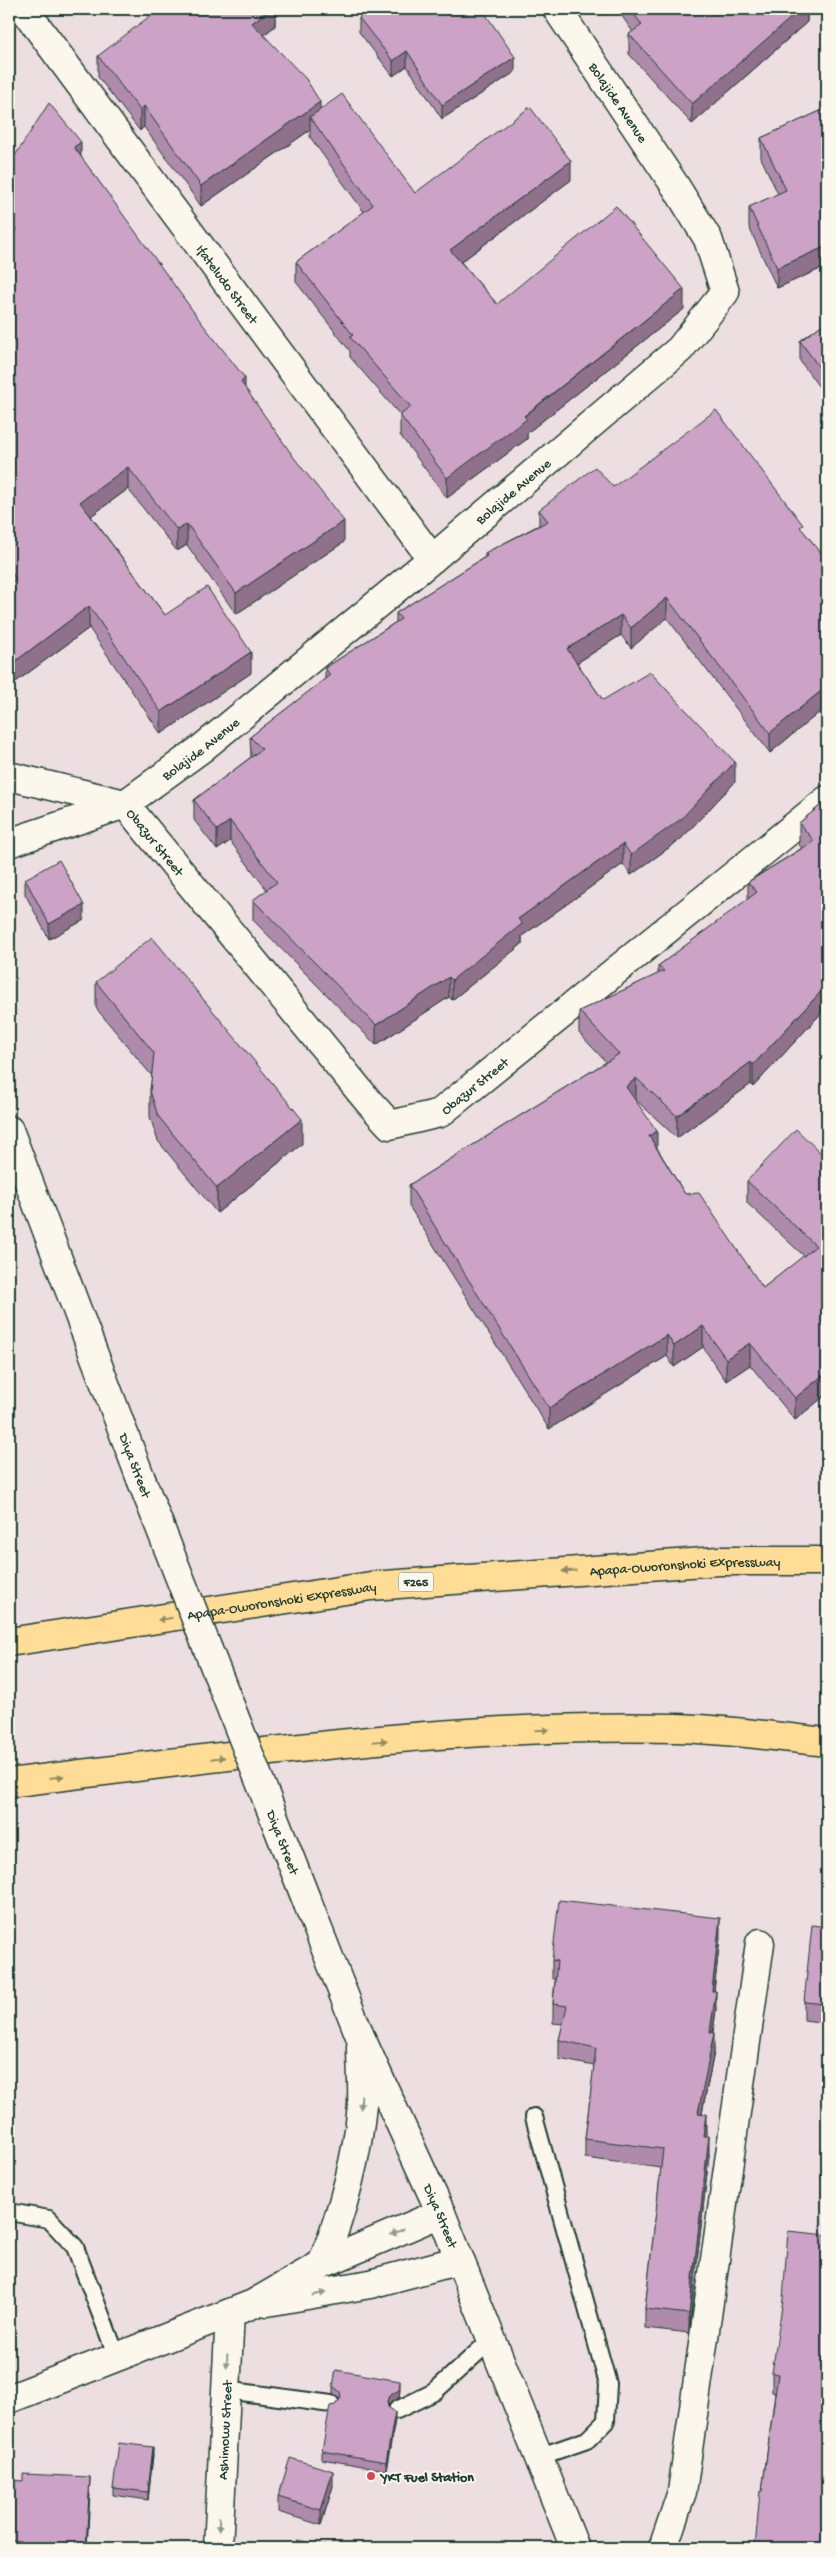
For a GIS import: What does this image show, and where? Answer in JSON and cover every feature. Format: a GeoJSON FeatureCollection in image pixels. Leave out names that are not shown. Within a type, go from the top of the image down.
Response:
{"type":"FeatureCollection","features":[{"type":"Feature","properties":{"kind":"highway","name":"Apapa-Oworonshoki Expressway"},"geometry":{"type":"LineString","coordinates":[[9,1642],[371,1586],[718,1561],[827,1561]]}},
{"type":"Feature","properties":{"kind":"highway"},"geometry":{"type":"LineString","coordinates":[[9,1783],[358,1742],[502,1730],[677,1728],[827,1742]]}},
{"type":"Feature","properties":{"kind":"street","name":"Ifateludo Street"},"geometry":{"type":"LineString","coordinates":[[24,9],[432,559]]}},
{"type":"Feature","properties":{"kind":"street"},"geometry":{"type":"LineString","coordinates":[[9,21],[24,9]]}},
{"type":"Feature","properties":{"kind":"street","name":"Bolajide Avenue"},"geometry":{"type":"LineString","coordinates":[[9,842],[125,804],[201,749],[432,559],[680,349],[725,292],[708,239],[676,187],[557,9]]}},
{"type":"Feature","properties":{"kind":"street"},"geometry":{"type":"LineString","coordinates":[[9,776],[125,804]]}},
{"type":"Feature","properties":{"kind":"street","name":"Obazur Street"},"geometry":{"type":"LineString","coordinates":[[125,804],[368,1101],[390,1125],[440,1113],[827,800]]}},
{"type":"Feature","properties":{"kind":"street","name":"Diya Street"},"geometry":{"type":"LineString","coordinates":[[9,1130],[141,1480],[360,2036],[441,2213],[575,2548]]}},
{"type":"Feature","properties":{"kind":"street"},"geometry":{"type":"LineString","coordinates":[[663,2548],[682,2492],[760,1943]]}},
{"type":"Feature","properties":{"kind":"street"},"geometry":{"type":"LineString","coordinates":[[322,2264],[340,2219],[354,2158],[362,2104],[360,2036]]}},
{"type":"Feature","properties":{"kind":"street"},"geometry":{"type":"LineString","coordinates":[[9,2399],[242,2308],[322,2264],[441,2213]]}},
{"type":"Feature","properties":{"kind":"street"},"geometry":{"type":"LineString","coordinates":[[242,2308],[370,2284],[460,2260]]}},
{"type":"Feature","properties":{"kind":"street","name":"Ashimowu Street"},"geometry":{"type":"LineString","coordinates":[[218,2548],[226,2390],[242,2308]]}},
{"type":"Feature","properties":{"kind":"lane"},"geometry":{"type":"LineString","coordinates":[[534,2117],[608,2384],[606,2420],[587,2440],[538,2456]]}},
{"type":"Feature","properties":{"kind":"lane"},"geometry":{"type":"LineString","coordinates":[[9,2212],[49,2219],[75,2247],[117,2357]]}},
{"type":"Feature","properties":{"kind":"lane"},"geometry":{"type":"LineString","coordinates":[[397,2410],[434,2392],[492,2339]]}},
{"type":"Feature","properties":{"kind":"lane"},"geometry":{"type":"LineString","coordinates":[[226,2390],[331,2404]]}},
{"type":"Feature","properties":{"kind":"building"},"geometry":{"type":"Polygon","coordinates":[[[159,9],[270,9],[252,23],[306,79],[320,102],[201,186],[144,106],[140,110],[98,56],[159,9]]]}},
{"type":"Feature","properties":{"kind":"building"},"geometry":{"type":"Polygon","coordinates":[[[370,9],[482,9],[515,57],[442,105],[407,51],[393,61],[359,18],[370,9]]]}},
{"type":"Feature","properties":{"kind":"building"},"geometry":{"type":"Polygon","coordinates":[[[630,9],[801,9],[692,104],[629,34],[642,25],[630,9]]]}},
{"type":"Feature","properties":{"kind":"building"},"geometry":{"type":"Polygon","coordinates":[[[342,94],[415,193],[530,107],[571,161],[450,250],[497,304],[616,206],[684,289],[524,416],[527,419],[447,478],[400,415],[411,407],[350,337],[353,335],[296,262],[373,205],[310,117],[342,94]]]}},
{"type":"Feature","properties":{"kind":"building"},"geometry":{"type":"Polygon","coordinates":[[[49,103],[81,142],[74,147],[201,322],[245,378],[241,382],[295,459],[344,521],[236,593],[187,524],[177,530],[128,467],[80,502],[165,615],[207,587],[251,652],[161,712],[89,606],[9,666],[9,584],[16,579],[9,569],[9,236],[17,230],[9,224],[9,165],[49,103]]]}},
{"type":"Feature","properties":{"kind":"building"},"geometry":{"type":"Polygon","coordinates":[[[827,108],[827,246],[777,268],[749,207],[786,190],[761,138],[827,108]]]}},
{"type":"Feature","properties":{"kind":"building"},"geometry":{"type":"Polygon","coordinates":[[[827,321],[827,378],[800,341],[827,321]]]}},
{"type":"Feature","properties":{"kind":"building"},"geometry":{"type":"Polygon","coordinates":[[[716,410],[803,525],[800,527],[827,560],[827,686],[770,733],[667,598],[631,628],[621,615],[567,649],[603,700],[650,672],[735,762],[681,819],[631,855],[623,844],[518,919],[522,924],[452,980],[449,977],[376,1025],[253,900],[277,882],[230,821],[217,830],[194,800],[262,749],[250,737],[330,675],[325,668],[401,619],[396,613],[487,556],[485,553],[548,521],[539,510],[595,467],[613,487],[716,410]]]}},
{"type":"Feature","properties":{"kind":"building"},"geometry":{"type":"Polygon","coordinates":[[[827,800],[827,985],[753,1065],[751,1062],[677,1116],[636,1078],[626,1087],[657,1131],[649,1136],[685,1194],[699,1193],[763,1288],[816,1246],[747,1181],[796,1129],[827,1159],[827,1372],[795,1398],[750,1343],[726,1359],[703,1326],[674,1346],[667,1335],[549,1408],[409,1185],[619,1054],[579,1011],[664,971],[658,966],[757,892],[748,882],[814,841],[799,823],[827,800]]]}},
{"type":"Feature","properties":{"kind":"building"},"geometry":{"type":"Polygon","coordinates":[[[59,860],[84,905],[49,924],[25,879],[59,860]]]}},
{"type":"Feature","properties":{"kind":"building"},"geometry":{"type":"Polygon","coordinates":[[[152,937],[302,1119],[217,1188],[158,1116],[150,1091],[154,1053],[96,982],[152,937]]]}},
{"type":"Feature","properties":{"kind":"building"},"geometry":{"type":"Polygon","coordinates":[[[559,1900],[720,1918],[712,1991],[716,1991],[710,2032],[714,2033],[698,2113],[706,2114],[703,2136],[709,2136],[689,2314],[645,2309],[663,2149],[585,2139],[596,2048],[559,2040],[567,2006],[553,2004],[557,1961],[552,1960],[559,1900]]]}},
{"type":"Feature","properties":{"kind":"building"},"geometry":{"type":"Polygon","coordinates":[[[812,1925],[827,1927],[827,2004],[804,2002],[812,1925]]]}},
{"type":"Feature","properties":{"kind":"building"},"geometry":{"type":"Polygon","coordinates":[[[788,2231],[827,2235],[827,2548],[755,2548],[760,2491],[762,2491],[778,2374],[772,2373],[783,2299],[788,2231]]]}},
{"type":"Feature","properties":{"kind":"building"},"geometry":{"type":"Polygon","coordinates":[[[336,2370],[400,2381],[399,2390],[389,2396],[387,2401],[388,2407],[395,2412],[386,2462],[322,2451],[330,2406],[335,2405],[341,2398],[340,2392],[333,2386],[336,2370]]]}},
{"type":"Feature","properties":{"kind":"building"},"geometry":{"type":"Polygon","coordinates":[[[119,2443],[153,2447],[148,2492],[113,2488],[119,2443]]]}},
{"type":"Feature","properties":{"kind":"building"},"geometry":{"type":"Polygon","coordinates":[[[290,2458],[333,2471],[321,2510],[278,2497],[290,2458]]]}},
{"type":"Feature","properties":{"kind":"building"},"geometry":{"type":"Polygon","coordinates":[[[23,2474],[90,2477],[86,2548],[20,2548],[20,2541],[9,2540],[9,2480],[23,2481],[23,2474]]]}},
{"type":"Feature","properties":{"kind":"building"},"geometry":{"type":"Polygon","coordinates":[[[297,2540],[335,2548],[295,2548],[297,2540]]]}},
{"type":"Feature","properties":{"kind":"place","name":"YKT Fuel Station"},"geometry":{"type":"Point","coordinates":[371,2476]}}]}
